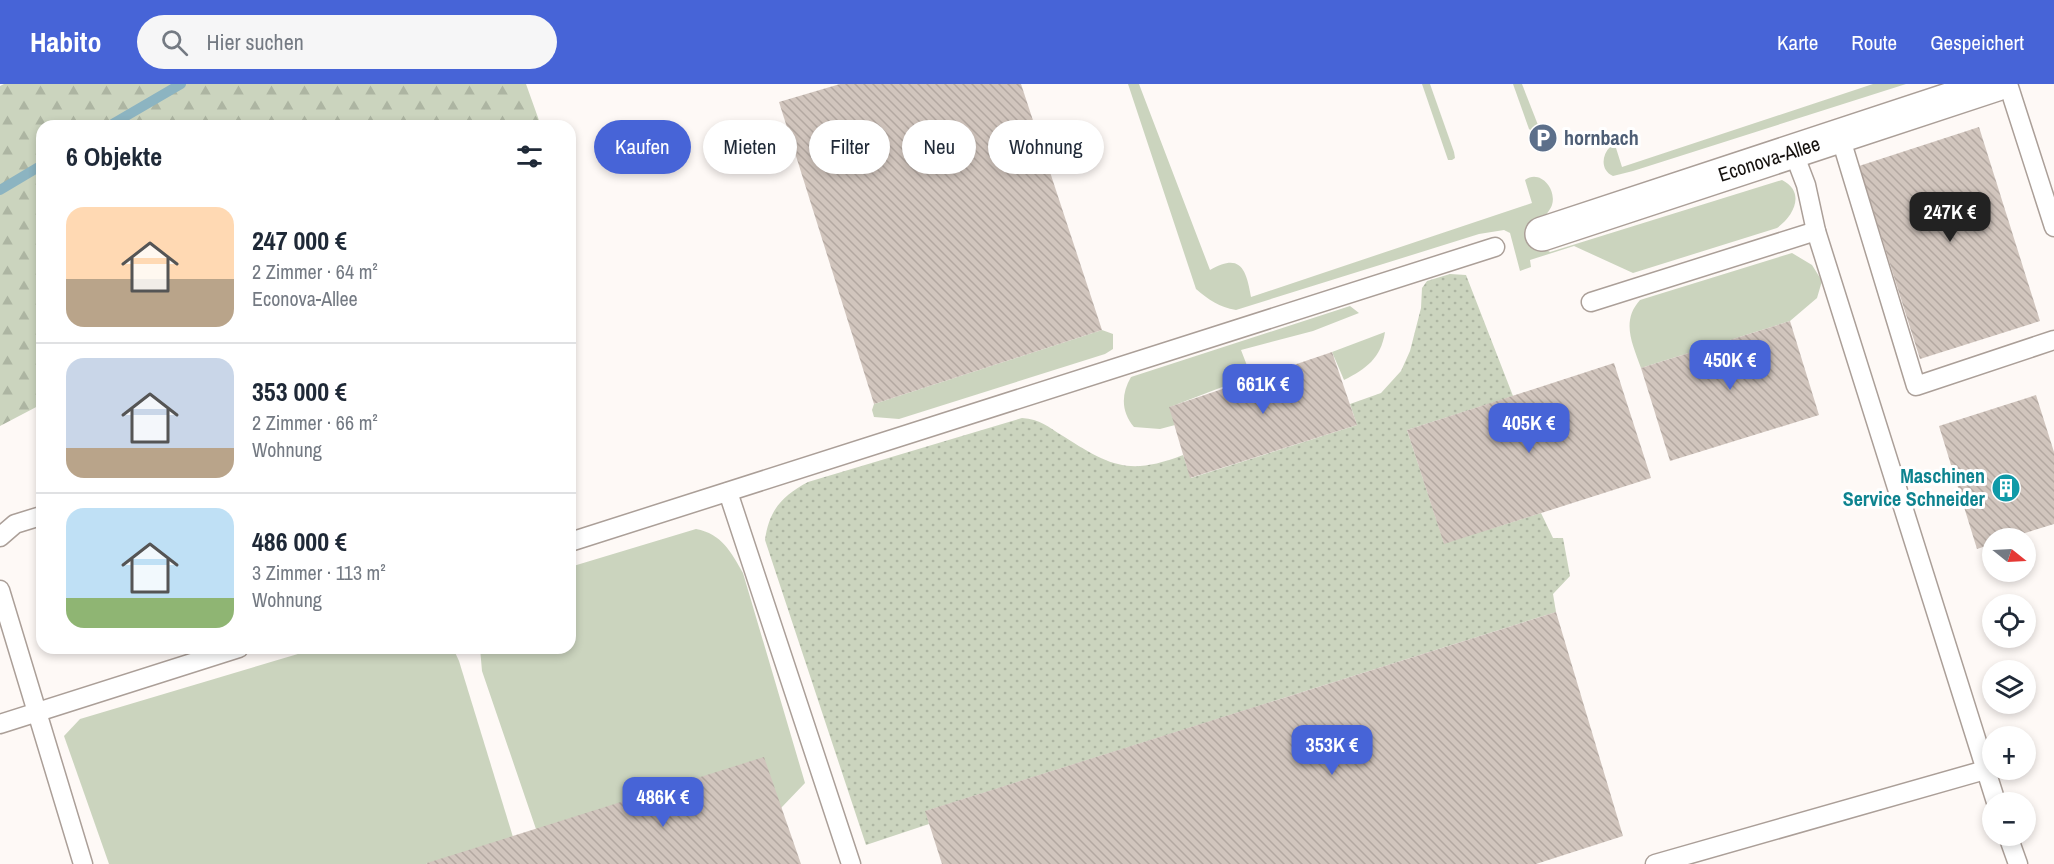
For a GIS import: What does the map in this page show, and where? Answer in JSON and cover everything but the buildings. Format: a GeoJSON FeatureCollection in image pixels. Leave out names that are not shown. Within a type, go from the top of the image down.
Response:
{"type":"FeatureCollection","features":[{"type":"Feature","properties":{"kind":"street","name":"Econova-Allee"},"geometry":{"type":"LineString","coordinates":[[1542,234],[1996,84]]}},
{"type":"Feature","properties":{"kind":"lane"},"geometry":{"type":"LineString","coordinates":[[2007,84],[2054,227]]}},
{"type":"Feature","properties":{"kind":"lane"},"geometry":{"type":"LineString","coordinates":[[1840,136],[1916,387],[2054,340]]}},
{"type":"Feature","properties":{"kind":"lane"},"geometry":{"type":"LineString","coordinates":[[1793,151],[1806,185],[1816,231],[1982,760]]}},
{"type":"Feature","properties":{"kind":"lane"},"geometry":{"type":"LineString","coordinates":[[1591,302],[1816,231]]}},
{"type":"Feature","properties":{"kind":"lane"},"geometry":{"type":"LineString","coordinates":[[576,540],[1495,247]]}},
{"type":"Feature","properties":{"kind":"lane"},"geometry":{"type":"LineString","coordinates":[[728,492],[851,864]]}},
{"type":"Feature","properties":{"kind":"lane"},"geometry":{"type":"LineString","coordinates":[[0,537],[15,524],[36,518]]}},
{"type":"Feature","properties":{"kind":"lane"},"geometry":{"type":"LineString","coordinates":[[0,590],[83,864]]}},
{"type":"Feature","properties":{"kind":"lane"},"geometry":{"type":"LineString","coordinates":[[0,724],[220,654]]}},
{"type":"Feature","properties":{"kind":"lane"},"geometry":{"type":"LineString","coordinates":[[1655,864],[1982,771]]}},
{"type":"Feature","properties":{"kind":"lane"},"geometry":{"type":"LineString","coordinates":[[2012,846],[2018,864]]}},
{"type":"Feature","properties":{"kind":"green space"},"geometry":{"type":"Polygon","coordinates":[[[4,84],[526,84],[539,120],[36,120],[36,407],[0,426],[0,86],[4,84]]]}},
{"type":"Feature","properties":{"kind":"green space"},"geometry":{"type":"Polygon","coordinates":[[[1128,84],[1139,84],[1210,270],[1228,263],[1240,266],[1247,278],[1251,297],[1532,203],[1525,180],[1531,177],[1546,182],[1552,193],[1552,205],[1541,222],[1545,249],[1550,252],[1782,180],[1794,191],[1795,204],[1788,217],[1777,228],[1633,273],[1574,246],[1530,260],[1531,267],[1520,271],[1510,233],[1504,230],[1479,234],[1236,310],[1214,302],[1196,289],[1128,84]]]}},
{"type":"Feature","properties":{"kind":"green space"},"geometry":{"type":"Polygon","coordinates":[[[1422,84],[1430,84],[1454,152],[1455,158],[1452,160],[1448,160],[1422,84]]]}},
{"type":"Feature","properties":{"kind":"green space"},"geometry":{"type":"Polygon","coordinates":[[[1513,84],[1522,84],[1538,125],[1537,131],[1533,132],[1529,129],[1513,84]]]}},
{"type":"Feature","properties":{"kind":"green space"},"geometry":{"type":"Polygon","coordinates":[[[1873,84],[1906,84],[1633,171],[1613,176],[1604,167],[1605,155],[1610,147],[1616,148],[1622,167],[1873,84]]]}},
{"type":"Feature","properties":{"kind":"green space"},"geometry":{"type":"Polygon","coordinates":[[[1792,253],[1812,265],[1822,281],[1817,298],[1790,321],[1641,368],[1630,333],[1631,316],[1640,300],[1792,253]]]}},
{"type":"Feature","properties":{"kind":"green space"},"geometry":{"type":"Polygon","coordinates":[[[1450,274],[1466,275],[1513,396],[1407,430],[1444,543],[1541,513],[1553,538],[1563,538],[1570,576],[1553,594],[1556,612],[926,811],[929,824],[866,845],[765,540],[770,520],[784,499],[808,482],[1022,418],[1039,422],[1094,455],[1120,465],[1148,465],[1183,455],[1191,478],[1357,425],[1350,404],[1381,393],[1401,371],[1410,351],[1421,308],[1422,288],[1427,281],[1450,274]]]}},
{"type":"Feature","properties":{"kind":"green space"},"geometry":{"type":"Polygon","coordinates":[[[1350,306],[1359,313],[1313,331],[1241,350],[1251,376],[1170,407],[1175,425],[1160,429],[1134,427],[1130,421],[1125,409],[1124,396],[1131,377],[1350,306]]]}},
{"type":"Feature","properties":{"kind":"green space"},"geometry":{"type":"Polygon","coordinates":[[[1102,330],[1113,334],[1113,349],[1105,354],[899,419],[874,417],[872,410],[874,404],[1102,330]]]}},
{"type":"Feature","properties":{"kind":"green space"},"geometry":{"type":"Polygon","coordinates":[[[1385,332],[1380,349],[1371,362],[1344,380],[1332,352],[1385,332]]]}},
{"type":"Feature","properties":{"kind":"green space"},"geometry":{"type":"Polygon","coordinates":[[[696,529],[713,535],[725,545],[743,573],[805,783],[781,808],[536,829],[482,671],[481,654],[576,654],[576,565],[696,529]]]}},
{"type":"Feature","properties":{"kind":"green space"},"geometry":{"type":"Polygon","coordinates":[[[298,654],[456,654],[513,837],[426,864],[109,864],[64,736],[80,719],[298,654]]]}},
{"type":"Feature","properties":{"kind":"waterway"},"geometry":{"type":"LineString","coordinates":[[119,120],[181,84]]}},
{"type":"Feature","properties":{"kind":"waterway"},"geometry":{"type":"LineString","coordinates":[[0,190],[36,169]]}},
{"type":"Feature","properties":{"kind":"place","name":"hornbach"},"geometry":{"type":"Point","coordinates":[1543,138]}},
{"type":"Feature","properties":{"kind":"place","name":"Maschinen Service Schneider"},"geometry":{"type":"Point","coordinates":[2006,488]}}]}
